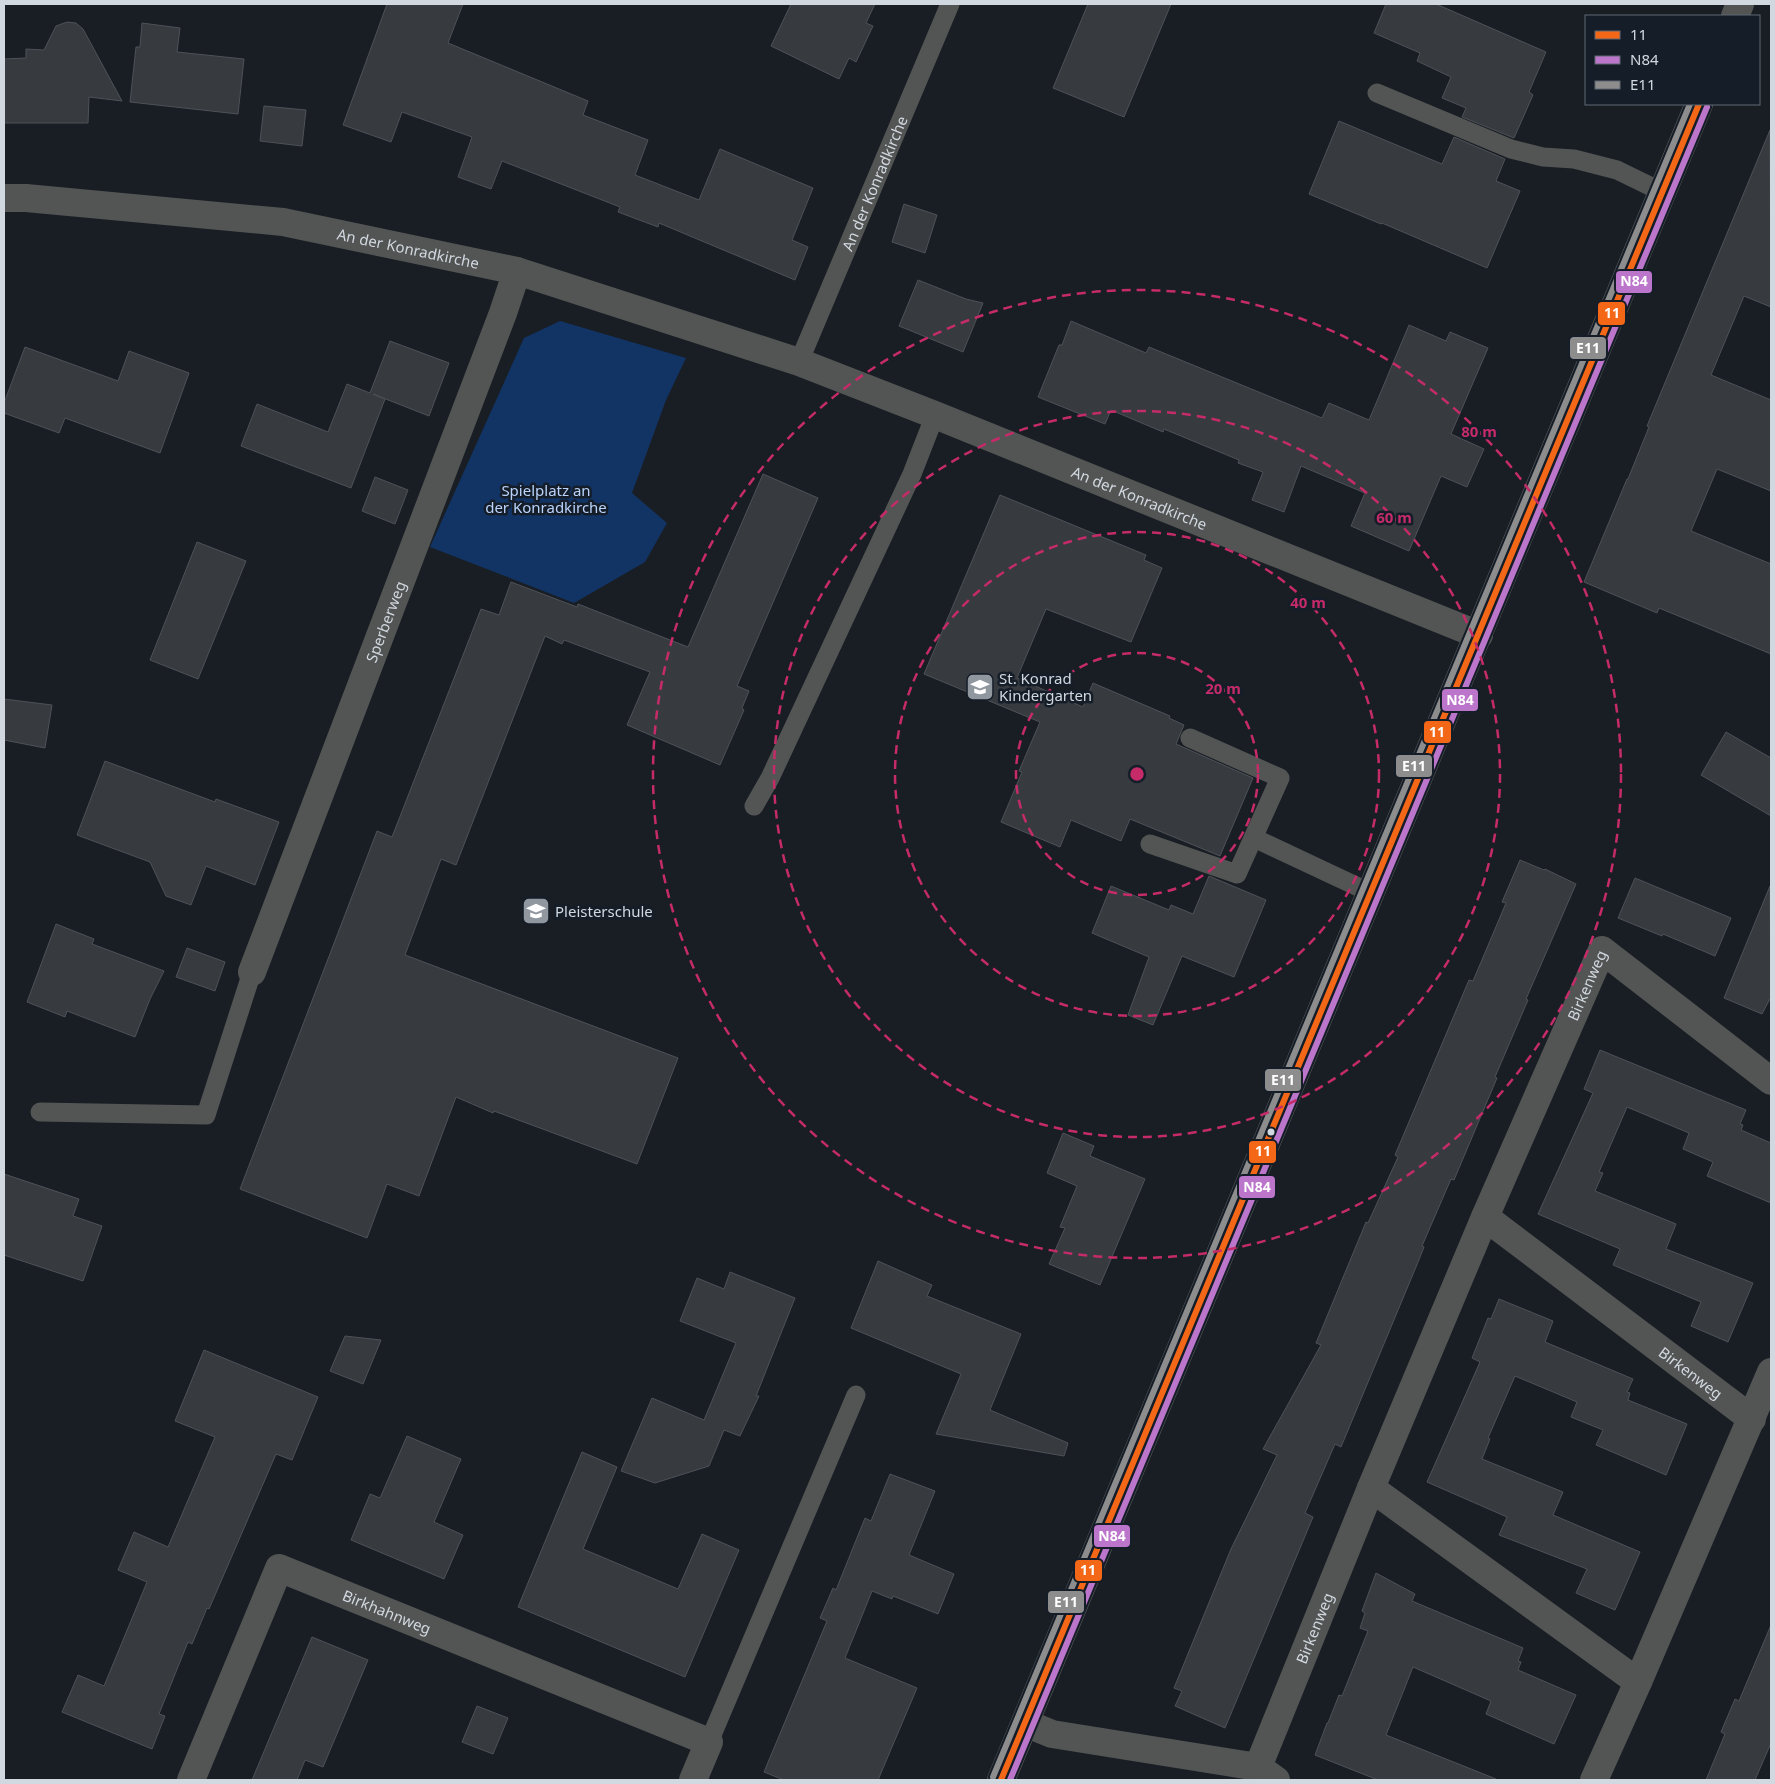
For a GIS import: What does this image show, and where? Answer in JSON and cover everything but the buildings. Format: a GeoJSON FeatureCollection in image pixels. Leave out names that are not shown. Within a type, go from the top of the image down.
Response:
{"type":"FeatureCollection","features":[{"type":"Feature","properties":{"kind":"street"},"geometry":{"type":"LineString","coordinates":[[1001,1780],[1699,105]]}},
{"type":"Feature","properties":{"kind":"street","name":"An der Konradkirche"},"geometry":{"type":"LineString","coordinates":[[4,198],[26,198],[283,222],[517,272],[799,362],[1479,635]]}},
{"type":"Feature","properties":{"kind":"street","name":"Sperberweg"},"geometry":{"type":"LineString","coordinates":[[252,972],[517,272]]}},
{"type":"Feature","properties":{"kind":"street","name":"Birkenweg"},"geometry":{"type":"LineString","coordinates":[[1025,1723],[1052,1734],[1267,1774],[1371,1488],[1485,1216],[1602,950],[1771,1081]]}},
{"type":"Feature","properties":{"kind":"street","name":"Birkenweg"},"geometry":{"type":"LineString","coordinates":[[1485,1216],[1752,1419]]}},
{"type":"Feature","properties":{"kind":"street"},"geometry":{"type":"LineString","coordinates":[[1594,1780],[1771,1372]]}},
{"type":"Feature","properties":{"kind":"street"},"geometry":{"type":"LineString","coordinates":[[1371,1488],[1638,1682]]}},
{"type":"Feature","properties":{"kind":"street","name":"Birkhahnweg"},"geometry":{"type":"LineString","coordinates":[[191,1780],[279,1568],[708,1742]]}},
{"type":"Feature","properties":{"kind":"street"},"geometry":{"type":"LineString","coordinates":[[693,1780],[708,1742]]}},
{"type":"Feature","properties":{"kind":"lane","name":"An der Konradkirche"},"geometry":{"type":"LineString","coordinates":[[799,362],[950,4]]}},
{"type":"Feature","properties":{"kind":"lane"},"geometry":{"type":"LineString","coordinates":[[1377,93],[1511,149],[1543,157],[1574,159],[1617,170],[1662,192]]}},
{"type":"Feature","properties":{"kind":"lane"},"geometry":{"type":"LineString","coordinates":[[754,806],[774,769],[912,474],[935,415]]}},
{"type":"Feature","properties":{"kind":"lane"},"geometry":{"type":"LineString","coordinates":[[1150,844],[1237,874],[1280,778],[1190,738]]}},
{"type":"Feature","properties":{"kind":"lane"},"geometry":{"type":"LineString","coordinates":[[1254,838],[1371,893]]}},
{"type":"Feature","properties":{"kind":"lane"},"geometry":{"type":"LineString","coordinates":[[40,1112],[206,1115],[252,972]]}},
{"type":"Feature","properties":{"kind":"lane"},"geometry":{"type":"LineString","coordinates":[[708,1742],[856,1395]]}},
{"type":"Feature","properties":{"kind":"green space","name":"Spielplatz an der Konradkirche"},"geometry":{"type":"Polygon","coordinates":[[[560,321],[686,358],[666,400],[632,493],[667,523],[645,562],[574,603],[430,547],[524,338],[560,321]]]}},
{"type":"Feature","properties":{"kind":"transit line","name":"E11"},"geometry":{"type":"LineString","coordinates":[[993,1777],[1690,105]]}},
{"type":"Feature","properties":{"kind":"transit line","name":"11"},"geometry":{"type":"LineString","coordinates":[[1001,1780],[1699,105]]}},
{"type":"Feature","properties":{"kind":"transit line","name":"N84"},"geometry":{"type":"LineString","coordinates":[[1010,1780],[1707,107]]}},
{"type":"Feature","properties":{"kind":"place","name":"St. Konrad Kindergarten"},"geometry":{"type":"Point","coordinates":[980,687]}},
{"type":"Feature","properties":{"kind":"place","name":"Pleisterschule"},"geometry":{"type":"Point","coordinates":[536,911]}}]}
